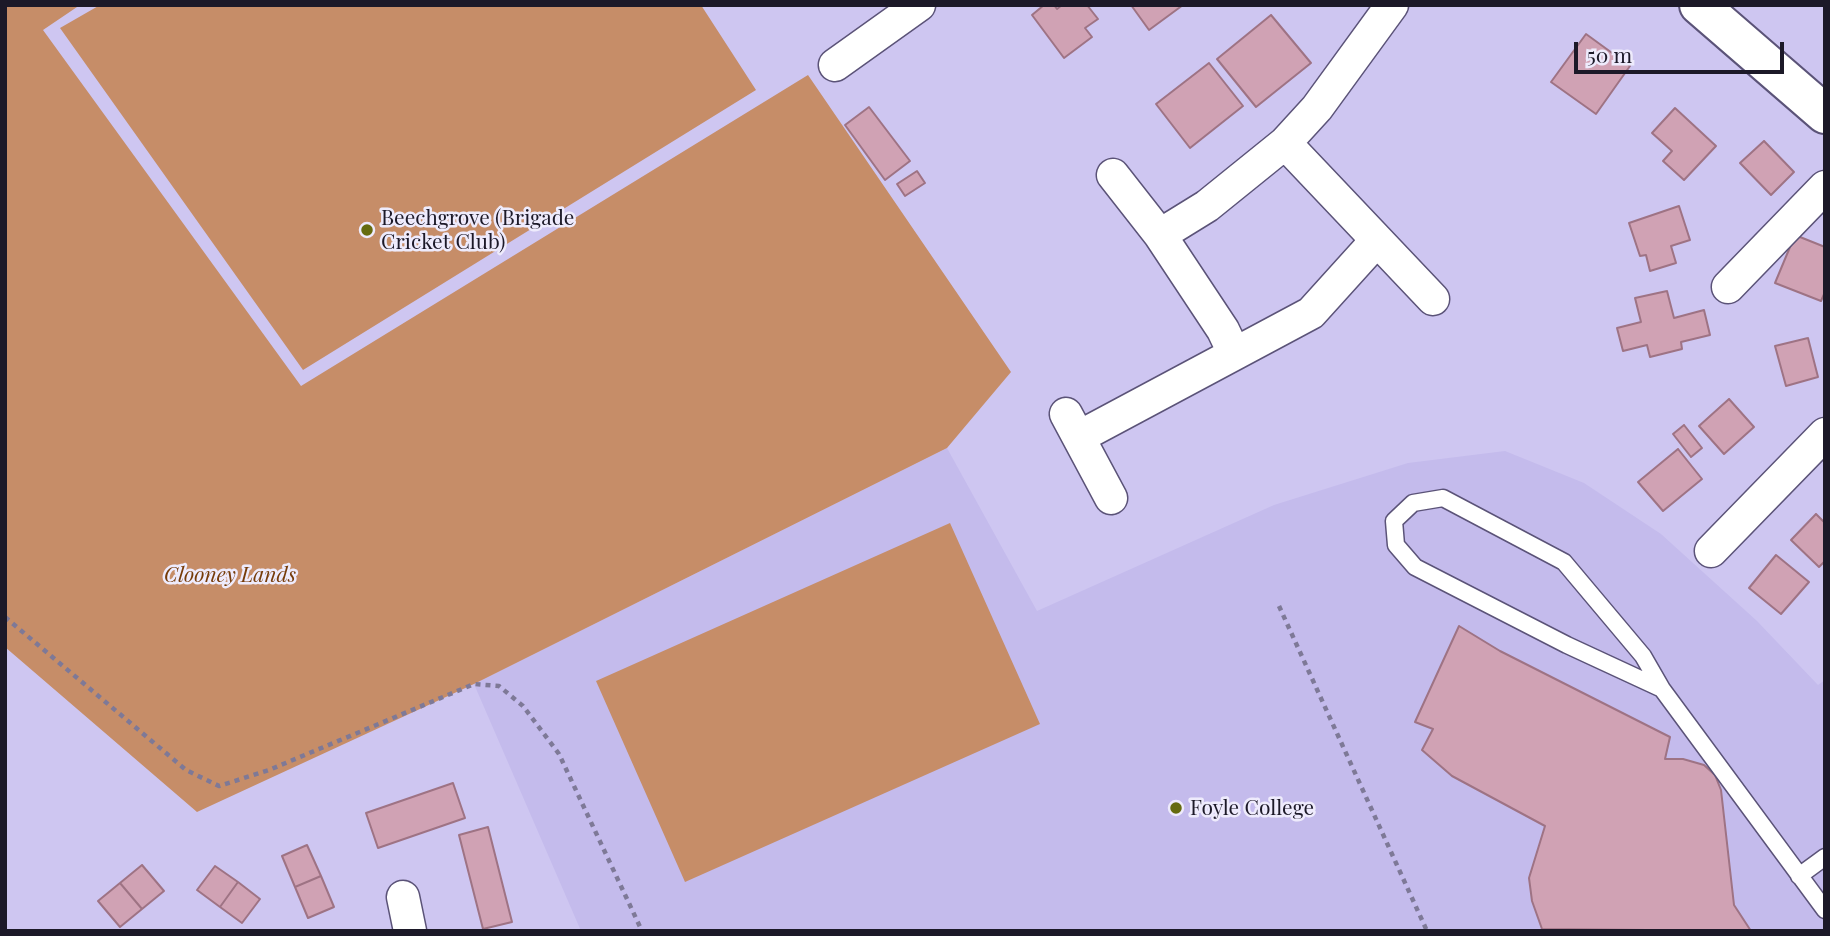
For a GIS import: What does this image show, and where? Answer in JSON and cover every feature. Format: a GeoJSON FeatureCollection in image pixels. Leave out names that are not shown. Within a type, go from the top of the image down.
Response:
{"type":"FeatureCollection","features":[{"type":"Feature","properties":{"kind":"highway"},"geometry":{"type":"LineString","coordinates":[[1699,5],[1825,114]]}},
{"type":"Feature","properties":{"kind":"street"},"geometry":{"type":"LineString","coordinates":[[835,65],[919,5]]}},
{"type":"Feature","properties":{"kind":"street"},"geometry":{"type":"LineString","coordinates":[[1160,235],[1207,206],[1285,143],[1317,108],[1392,5]]}},
{"type":"Feature","properties":{"kind":"street"},"geometry":{"type":"LineString","coordinates":[[1285,143],[1433,299]]}},
{"type":"Feature","properties":{"kind":"street"},"geometry":{"type":"LineString","coordinates":[[1113,175],[1160,235],[1223,330],[1234,353]]}},
{"type":"Feature","properties":{"kind":"street"},"geometry":{"type":"LineString","coordinates":[[1728,287],[1825,187]]}},
{"type":"Feature","properties":{"kind":"street"},"geometry":{"type":"LineString","coordinates":[[1111,498],[1073,425],[1234,353],[1311,313],[1377,240]]}},
{"type":"Feature","properties":{"kind":"street"},"geometry":{"type":"LineString","coordinates":[[1711,551],[1825,434]]}},
{"type":"Feature","properties":{"kind":"street"},"geometry":{"type":"LineString","coordinates":[[403,897],[410,931]]}},
{"type":"Feature","properties":{"kind":"lane"},"geometry":{"type":"LineString","coordinates":[[1662,689],[1567,645],[1415,567],[1396,545],[1394,521],[1413,503],[1443,498],[1564,562],[1643,656],[1662,689],[1825,910]]}},
{"type":"Feature","properties":{"kind":"lane"},"geometry":{"type":"LineString","coordinates":[[1799,876],[1825,858]]}},
{"type":"Feature","properties":{"kind":"path"},"geometry":{"type":"LineString","coordinates":[[1279,606],[1427,931]]}},
{"type":"Feature","properties":{"kind":"path"},"geometry":{"type":"LineString","coordinates":[[5,617],[186,770],[219,786],[269,770],[474,684],[499,687],[523,705],[559,754],[642,931]]}},
{"type":"Feature","properties":{"kind":"shaded area","name":"Foyle College"},"geometry":{"type":"Polygon","coordinates":[[[947,448],[1037,611],[1274,505],[1408,463],[1505,451],[1584,483],[1661,534],[1757,621],[1818,685],[1825,680],[1825,931],[581,931],[474,684],[947,448]]]}},
{"type":"Feature","properties":{"kind":"green space","name":"Clooney Lands"},"geometry":{"type":"Polygon","coordinates":[[[5,5],[80,5],[43,30],[301,386],[808,75],[1011,372],[947,448],[474,684],[197,812],[5,647],[5,5]]]}},
{"type":"Feature","properties":{"kind":"green space","name":"Beechgrove (Brigade Cricket Club)"},"geometry":{"type":"Polygon","coordinates":[[[100,5],[701,5],[756,90],[303,370],[60,28],[100,5]]]}},
{"type":"Feature","properties":{"kind":"green space"},"geometry":{"type":"Polygon","coordinates":[[[950,523],[1040,724],[685,882],[596,681],[950,523]]]}},
{"type":"Feature","properties":{"kind":"building"},"geometry":{"type":"Polygon","coordinates":[[[1044,5],[1054,5],[1057,9],[1062,5],[1087,5],[1098,19],[1085,28],[1092,37],[1064,58],[1032,15],[1044,5]]]}},
{"type":"Feature","properties":{"kind":"building"},"geometry":{"type":"Polygon","coordinates":[[[1131,5],[1183,5],[1149,30],[1131,5]]]}},
{"type":"Feature","properties":{"kind":"building"},"geometry":{"type":"Polygon","coordinates":[[[1271,15],[1311,63],[1256,107],[1217,59],[1271,15]]]}},
{"type":"Feature","properties":{"kind":"building"},"geometry":{"type":"Polygon","coordinates":[[[1586,34],[1630,66],[1596,114],[1551,82],[1586,34]]]}},
{"type":"Feature","properties":{"kind":"building"},"geometry":{"type":"Polygon","coordinates":[[[1209,63],[1243,106],[1190,148],[1156,104],[1209,63]]]}},
{"type":"Feature","properties":{"kind":"building"},"geometry":{"type":"Polygon","coordinates":[[[869,107],[910,161],[885,180],[845,125],[869,107]]]}},
{"type":"Feature","properties":{"kind":"building"},"geometry":{"type":"Polygon","coordinates":[[[1675,108],[1716,146],[1684,180],[1663,161],[1672,151],[1652,133],[1675,108]]]}},
{"type":"Feature","properties":{"kind":"building"},"geometry":{"type":"Polygon","coordinates":[[[1764,141],[1794,172],[1771,195],[1740,163],[1764,141]]]}},
{"type":"Feature","properties":{"kind":"building"},"geometry":{"type":"Polygon","coordinates":[[[917,171],[925,183],[905,196],[897,184],[917,171]]]}},
{"type":"Feature","properties":{"kind":"building"},"geometry":{"type":"Polygon","coordinates":[[[1679,206],[1690,240],[1671,246],[1676,263],[1650,271],[1646,255],[1640,256],[1629,223],[1679,206]]]}},
{"type":"Feature","properties":{"kind":"building"},"geometry":{"type":"Polygon","coordinates":[[[1795,235],[1825,247],[1825,292],[1821,301],[1775,283],[1795,235]]]}},
{"type":"Feature","properties":{"kind":"building"},"geometry":{"type":"Polygon","coordinates":[[[1667,291],[1674,318],[1704,310],[1710,335],[1681,342],[1682,349],[1650,357],[1647,345],[1623,351],[1617,328],[1641,322],[1635,298],[1667,291]]]}},
{"type":"Feature","properties":{"kind":"building"},"geometry":{"type":"Polygon","coordinates":[[[1808,338],[1818,377],[1786,386],[1775,346],[1808,338]]]}},
{"type":"Feature","properties":{"kind":"building"},"geometry":{"type":"Polygon","coordinates":[[[1729,399],[1754,427],[1724,454],[1699,426],[1729,399]]]}},
{"type":"Feature","properties":{"kind":"building"},"geometry":{"type":"Polygon","coordinates":[[[1684,425],[1702,448],[1691,457],[1673,434],[1684,425]]]}},
{"type":"Feature","properties":{"kind":"building"},"geometry":{"type":"Polygon","coordinates":[[[1678,449],[1702,479],[1663,511],[1638,482],[1678,449]]]}},
{"type":"Feature","properties":{"kind":"building"},"geometry":{"type":"Polygon","coordinates":[[[1816,514],[1825,523],[1825,561],[1819,567],[1791,540],[1816,514]]]}},
{"type":"Feature","properties":{"kind":"building"},"geometry":{"type":"Polygon","coordinates":[[[1776,555],[1809,582],[1781,614],[1749,588],[1776,555]]]}},
{"type":"Feature","properties":{"kind":"building"},"geometry":{"type":"Polygon","coordinates":[[[1459,626],[1500,651],[1670,737],[1665,759],[1683,759],[1704,765],[1715,775],[1721,790],[1734,905],[1751,931],[1542,929],[1532,901],[1529,878],[1545,826],[1452,776],[1422,750],[1433,729],[1415,722],[1459,626]]]}},
{"type":"Feature","properties":{"kind":"building"},"geometry":{"type":"Polygon","coordinates":[[[453,783],[465,818],[378,848],[366,813],[453,783]]]}},
{"type":"Feature","properties":{"kind":"building"},"geometry":{"type":"Polygon","coordinates":[[[488,827],[512,922],[483,929],[459,835],[488,827]]]}},
{"type":"Feature","properties":{"kind":"building"},"geometry":{"type":"Polygon","coordinates":[[[307,845],[321,876],[295,887],[282,856],[307,845]]]}},
{"type":"Feature","properties":{"kind":"building"},"geometry":{"type":"Polygon","coordinates":[[[142,865],[164,891],[142,909],[120,883],[142,865]]]}},
{"type":"Feature","properties":{"kind":"building"},"geometry":{"type":"Polygon","coordinates":[[[215,866],[238,882],[220,907],[197,890],[215,866]]]}},
{"type":"Feature","properties":{"kind":"building"},"geometry":{"type":"Polygon","coordinates":[[[321,876],[334,907],[308,918],[295,887],[321,876]]]}},
{"type":"Feature","properties":{"kind":"building"},"geometry":{"type":"Polygon","coordinates":[[[238,882],[260,899],[242,923],[220,907],[238,882]]]}},
{"type":"Feature","properties":{"kind":"building"},"geometry":{"type":"Polygon","coordinates":[[[120,883],[142,909],[120,927],[98,901],[120,883]]]}},
{"type":"Feature","properties":{"kind":"place","name":"Beechgrove (Brigade Cricket Club)"},"geometry":{"type":"Point","coordinates":[367,230]}},
{"type":"Feature","properties":{"kind":"place","name":"Foyle College"},"geometry":{"type":"Point","coordinates":[1176,808]}}]}
